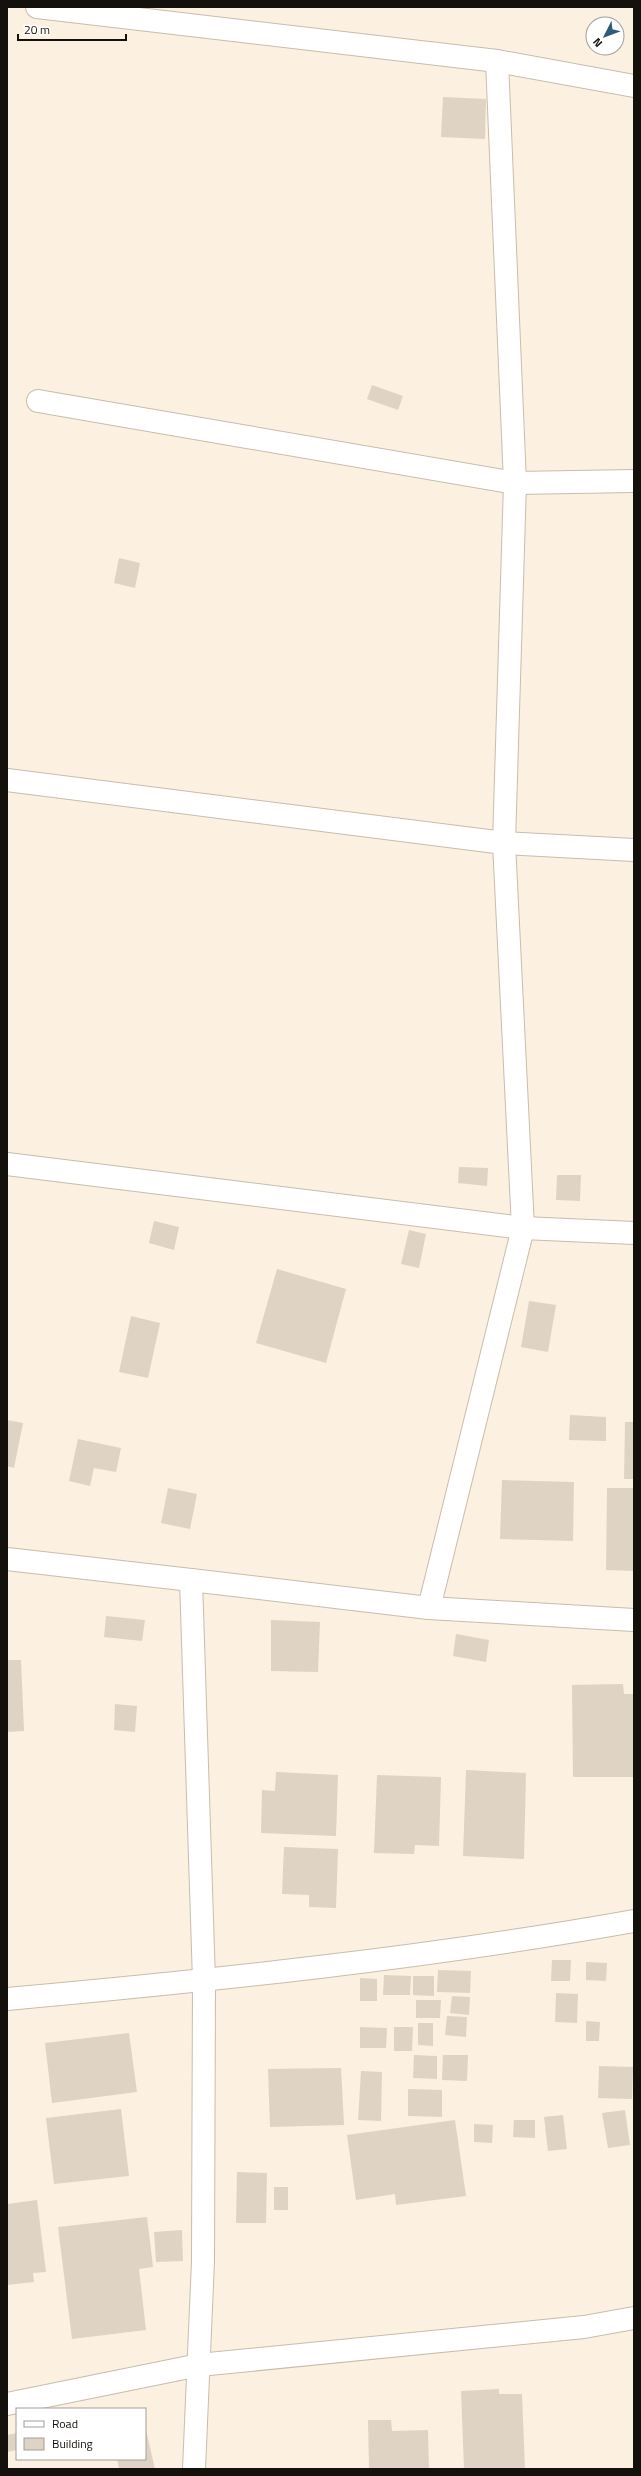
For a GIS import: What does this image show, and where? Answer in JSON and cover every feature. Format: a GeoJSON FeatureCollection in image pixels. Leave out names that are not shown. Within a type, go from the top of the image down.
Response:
{"type":"FeatureCollection","features":[{"type":"Feature","properties":{"kind":"street"},"geometry":{"type":"LineString","coordinates":[[37,7],[497,62],[634,86]]}},
{"type":"Feature","properties":{"kind":"street"},"geometry":{"type":"LineString","coordinates":[[429,1608],[523,1228],[504,843],[515,483],[497,62]]}},
{"type":"Feature","properties":{"kind":"street"},"geometry":{"type":"LineString","coordinates":[[38,401],[515,483],[634,481]]}},
{"type":"Feature","properties":{"kind":"street"},"geometry":{"type":"LineString","coordinates":[[7,780],[504,843],[634,850]]}},
{"type":"Feature","properties":{"kind":"street"},"geometry":{"type":"LineString","coordinates":[[7,1164],[523,1228],[634,1233]]}},
{"type":"Feature","properties":{"kind":"street"},"geometry":{"type":"LineString","coordinates":[[7,1559],[429,1608],[634,1620]]}},
{"type":"Feature","properties":{"kind":"street"},"geometry":{"type":"LineString","coordinates":[[191,1580],[204,1981],[203,2261],[194,2469]]}},
{"type":"Feature","properties":{"kind":"street"},"geometry":{"type":"LineString","coordinates":[[7,1999],[204,1981],[525,1940],[634,1921]]}},
{"type":"Feature","properties":{"kind":"street"},"geometry":{"type":"LineString","coordinates":[[7,2404],[199,2366],[584,2327],[634,2318]]}},
{"type":"Feature","properties":{"kind":"building"},"geometry":{"type":"Polygon","coordinates":[[[443,97],[486,99],[485,139],[441,137],[443,97]]]}},
{"type":"Feature","properties":{"kind":"building"},"geometry":{"type":"Polygon","coordinates":[[[372,385],[403,396],[398,410],[367,399],[372,385]]]}},
{"type":"Feature","properties":{"kind":"building"},"geometry":{"type":"Polygon","coordinates":[[[119,558],[140,563],[135,588],[114,583],[119,558]]]}},
{"type":"Feature","properties":{"kind":"building"},"geometry":{"type":"Polygon","coordinates":[[[459,1167],[488,1168],[487,1186],[458,1183],[459,1167]]]}},
{"type":"Feature","properties":{"kind":"building"},"geometry":{"type":"Polygon","coordinates":[[[557,1175],[581,1175],[580,1201],[556,1200],[557,1175]]]}},
{"type":"Feature","properties":{"kind":"building"},"geometry":{"type":"Polygon","coordinates":[[[154,1221],[179,1227],[174,1250],[149,1243],[154,1221]]]}},
{"type":"Feature","properties":{"kind":"building"},"geometry":{"type":"Polygon","coordinates":[[[409,1230],[426,1234],[419,1268],[401,1264],[409,1230]]]}},
{"type":"Feature","properties":{"kind":"building"},"geometry":{"type":"Polygon","coordinates":[[[277,1269],[346,1289],[326,1363],[256,1343],[277,1269]]]}},
{"type":"Feature","properties":{"kind":"building"},"geometry":{"type":"Polygon","coordinates":[[[529,1301],[556,1305],[548,1352],[521,1347],[529,1301]]]}},
{"type":"Feature","properties":{"kind":"building"},"geometry":{"type":"Polygon","coordinates":[[[131,1316],[160,1323],[148,1378],[119,1372],[131,1316]]]}},
{"type":"Feature","properties":{"kind":"building"},"geometry":{"type":"Polygon","coordinates":[[[570,1415],[606,1417],[606,1441],[569,1440],[570,1415]]]}},
{"type":"Feature","properties":{"kind":"building"},"geometry":{"type":"Polygon","coordinates":[[[7,1420],[23,1423],[14,1468],[7,1466],[7,1420]]]}},
{"type":"Feature","properties":{"kind":"building"},"geometry":{"type":"Polygon","coordinates":[[[625,1422],[634,1422],[634,1479],[624,1479],[625,1422]]]}},
{"type":"Feature","properties":{"kind":"building"},"geometry":{"type":"Polygon","coordinates":[[[78,1439],[121,1448],[116,1472],[94,1468],[90,1486],[69,1481],[78,1439]]]}},
{"type":"Feature","properties":{"kind":"building"},"geometry":{"type":"Polygon","coordinates":[[[502,1480],[574,1482],[573,1541],[500,1539],[502,1480]]]}},
{"type":"Feature","properties":{"kind":"building"},"geometry":{"type":"Polygon","coordinates":[[[168,1488],[197,1494],[190,1529],[161,1523],[168,1488]]]}},
{"type":"Feature","properties":{"kind":"building"},"geometry":{"type":"Polygon","coordinates":[[[607,1488],[634,1488],[634,1571],[606,1570],[607,1488]]]}},
{"type":"Feature","properties":{"kind":"building"},"geometry":{"type":"Polygon","coordinates":[[[106,1616],[145,1620],[142,1641],[104,1637],[106,1616]]]}},
{"type":"Feature","properties":{"kind":"building"},"geometry":{"type":"Polygon","coordinates":[[[271,1620],[320,1622],[318,1672],[271,1671],[271,1620]]]}},
{"type":"Feature","properties":{"kind":"building"},"geometry":{"type":"Polygon","coordinates":[[[456,1634],[489,1640],[486,1662],[453,1656],[456,1634]]]}},
{"type":"Feature","properties":{"kind":"building"},"geometry":{"type":"Polygon","coordinates":[[[7,1660],[21,1660],[24,1731],[7,1732],[7,1660]]]}},
{"type":"Feature","properties":{"kind":"building"},"geometry":{"type":"Polygon","coordinates":[[[623,1684],[624,1694],[634,1694],[634,1777],[573,1777],[572,1685],[623,1684]]]}},
{"type":"Feature","properties":{"kind":"building"},"geometry":{"type":"Polygon","coordinates":[[[115,1704],[137,1706],[135,1732],[114,1730],[115,1704]]]}},
{"type":"Feature","properties":{"kind":"building"},"geometry":{"type":"Polygon","coordinates":[[[466,1770],[526,1773],[524,1859],[463,1856],[466,1770]]]}},
{"type":"Feature","properties":{"kind":"building"},"geometry":{"type":"Polygon","coordinates":[[[276,1772],[338,1775],[336,1836],[261,1833],[262,1790],[275,1791],[276,1772]]]}},
{"type":"Feature","properties":{"kind":"building"},"geometry":{"type":"Polygon","coordinates":[[[377,1775],[441,1777],[439,1846],[415,1845],[414,1854],[374,1853],[377,1775]]]}},
{"type":"Feature","properties":{"kind":"building"},"geometry":{"type":"Polygon","coordinates":[[[284,1847],[338,1849],[336,1908],[309,1907],[309,1895],[282,1894],[284,1847]]]}},
{"type":"Feature","properties":{"kind":"building"},"geometry":{"type":"Polygon","coordinates":[[[552,1960],[571,1960],[570,1981],[551,1981],[552,1960]]]}},
{"type":"Feature","properties":{"kind":"building"},"geometry":{"type":"Polygon","coordinates":[[[586,1962],[607,1963],[606,1981],[586,1980],[586,1962]]]}},
{"type":"Feature","properties":{"kind":"building"},"geometry":{"type":"Polygon","coordinates":[[[438,1970],[471,1971],[470,1993],[437,1992],[438,1970]]]}},
{"type":"Feature","properties":{"kind":"building"},"geometry":{"type":"Polygon","coordinates":[[[384,1975],[411,1976],[410,1995],[383,1995],[384,1975]]]}},
{"type":"Feature","properties":{"kind":"building"},"geometry":{"type":"Polygon","coordinates":[[[413,1976],[434,1976],[434,1996],[413,1995],[413,1976]]]}},
{"type":"Feature","properties":{"kind":"building"},"geometry":{"type":"Polygon","coordinates":[[[360,1978],[377,1979],[377,2001],[360,2001],[360,1978]]]}},
{"type":"Feature","properties":{"kind":"building"},"geometry":{"type":"Polygon","coordinates":[[[556,1993],[578,1994],[577,2023],[555,2022],[556,1993]]]}},
{"type":"Feature","properties":{"kind":"building"},"geometry":{"type":"Polygon","coordinates":[[[452,1996],[470,1997],[469,2015],[450,2013],[452,1996]]]}},
{"type":"Feature","properties":{"kind":"building"},"geometry":{"type":"Polygon","coordinates":[[[416,2000],[441,2000],[440,2018],[416,2018],[416,2000]]]}},
{"type":"Feature","properties":{"kind":"building"},"geometry":{"type":"Polygon","coordinates":[[[447,2016],[467,2017],[466,2037],[445,2035],[447,2016]]]}},
{"type":"Feature","properties":{"kind":"building"},"geometry":{"type":"Polygon","coordinates":[[[586,2021],[600,2022],[599,2041],[586,2041],[586,2021]]]}},
{"type":"Feature","properties":{"kind":"building"},"geometry":{"type":"Polygon","coordinates":[[[418,2023],[433,2023],[433,2046],[418,2045],[418,2023]]]}},
{"type":"Feature","properties":{"kind":"building"},"geometry":{"type":"Polygon","coordinates":[[[360,2027],[387,2028],[386,2048],[360,2048],[360,2027]]]}},
{"type":"Feature","properties":{"kind":"building"},"geometry":{"type":"Polygon","coordinates":[[[394,2027],[413,2027],[412,2051],[394,2051],[394,2027]]]}},
{"type":"Feature","properties":{"kind":"building"},"geometry":{"type":"Polygon","coordinates":[[[129,2033],[137,2092],[52,2103],[45,2043],[129,2033]]]}},
{"type":"Feature","properties":{"kind":"building"},"geometry":{"type":"Polygon","coordinates":[[[414,2055],[437,2056],[437,2079],[413,2078],[414,2055]]]}},
{"type":"Feature","properties":{"kind":"building"},"geometry":{"type":"Polygon","coordinates":[[[443,2055],[468,2055],[467,2081],[442,2080],[443,2055]]]}},
{"type":"Feature","properties":{"kind":"building"},"geometry":{"type":"Polygon","coordinates":[[[599,2066],[633,2067],[632,2099],[598,2098],[599,2066]]]}},
{"type":"Feature","properties":{"kind":"building"},"geometry":{"type":"Polygon","coordinates":[[[341,2068],[344,2125],[270,2127],[268,2069],[341,2068]]]}},
{"type":"Feature","properties":{"kind":"building"},"geometry":{"type":"Polygon","coordinates":[[[361,2071],[382,2072],[381,2121],[358,2120],[361,2071]]]}},
{"type":"Feature","properties":{"kind":"building"},"geometry":{"type":"Polygon","coordinates":[[[408,2089],[442,2090],[442,2117],[408,2116],[408,2089]]]}},
{"type":"Feature","properties":{"kind":"building"},"geometry":{"type":"Polygon","coordinates":[[[121,2109],[129,2176],[54,2184],[46,2118],[121,2109]]]}},
{"type":"Feature","properties":{"kind":"building"},"geometry":{"type":"Polygon","coordinates":[[[625,2110],[630,2145],[608,2148],[602,2113],[625,2110]]]}},
{"type":"Feature","properties":{"kind":"building"},"geometry":{"type":"Polygon","coordinates":[[[563,2115],[567,2149],[548,2151],[544,2117],[563,2115]]]}},
{"type":"Feature","properties":{"kind":"building"},"geometry":{"type":"Polygon","coordinates":[[[455,2120],[466,2196],[396,2205],[395,2194],[356,2200],[347,2135],[455,2120]]]}},
{"type":"Feature","properties":{"kind":"building"},"geometry":{"type":"Polygon","coordinates":[[[514,2120],[535,2120],[535,2138],[513,2137],[514,2120]]]}},
{"type":"Feature","properties":{"kind":"building"},"geometry":{"type":"Polygon","coordinates":[[[474,2124],[493,2125],[492,2143],[474,2142],[474,2124]]]}},
{"type":"Feature","properties":{"kind":"building"},"geometry":{"type":"Polygon","coordinates":[[[237,2172],[267,2173],[266,2223],[236,2223],[237,2172]]]}},
{"type":"Feature","properties":{"kind":"building"},"geometry":{"type":"Polygon","coordinates":[[[274,2187],[288,2187],[288,2210],[274,2210],[274,2187]]]}},
{"type":"Feature","properties":{"kind":"building"},"geometry":{"type":"Polygon","coordinates":[[[37,2200],[46,2272],[33,2273],[34,2282],[7,2285],[7,2204],[37,2200]]]}},
{"type":"Feature","properties":{"kind":"building"},"geometry":{"type":"Polygon","coordinates":[[[147,2217],[153,2267],[139,2269],[146,2330],[72,2339],[58,2227],[147,2217]]]}},
{"type":"Feature","properties":{"kind":"building"},"geometry":{"type":"Polygon","coordinates":[[[182,2230],[183,2261],[156,2262],[154,2232],[182,2230]]]}},
{"type":"Feature","properties":{"kind":"building"},"geometry":{"type":"Polygon","coordinates":[[[499,2389],[499,2394],[522,2394],[525,2469],[464,2469],[461,2391],[499,2389]]]}},
{"type":"Feature","properties":{"kind":"building"},"geometry":{"type":"Polygon","coordinates":[[[368,2420],[391,2420],[392,2431],[428,2430],[429,2469],[369,2469],[368,2420]]]}},
{"type":"Feature","properties":{"kind":"building"},"geometry":{"type":"Polygon","coordinates":[[[146,2430],[155,2469],[119,2469],[117,2460],[146,2460],[146,2430]]]}},
{"type":"Feature","properties":{"kind":"building"},"geometry":{"type":"Polygon","coordinates":[[[16,2433],[16,2450],[7,2452],[7,2435],[16,2433]]]}}]}
